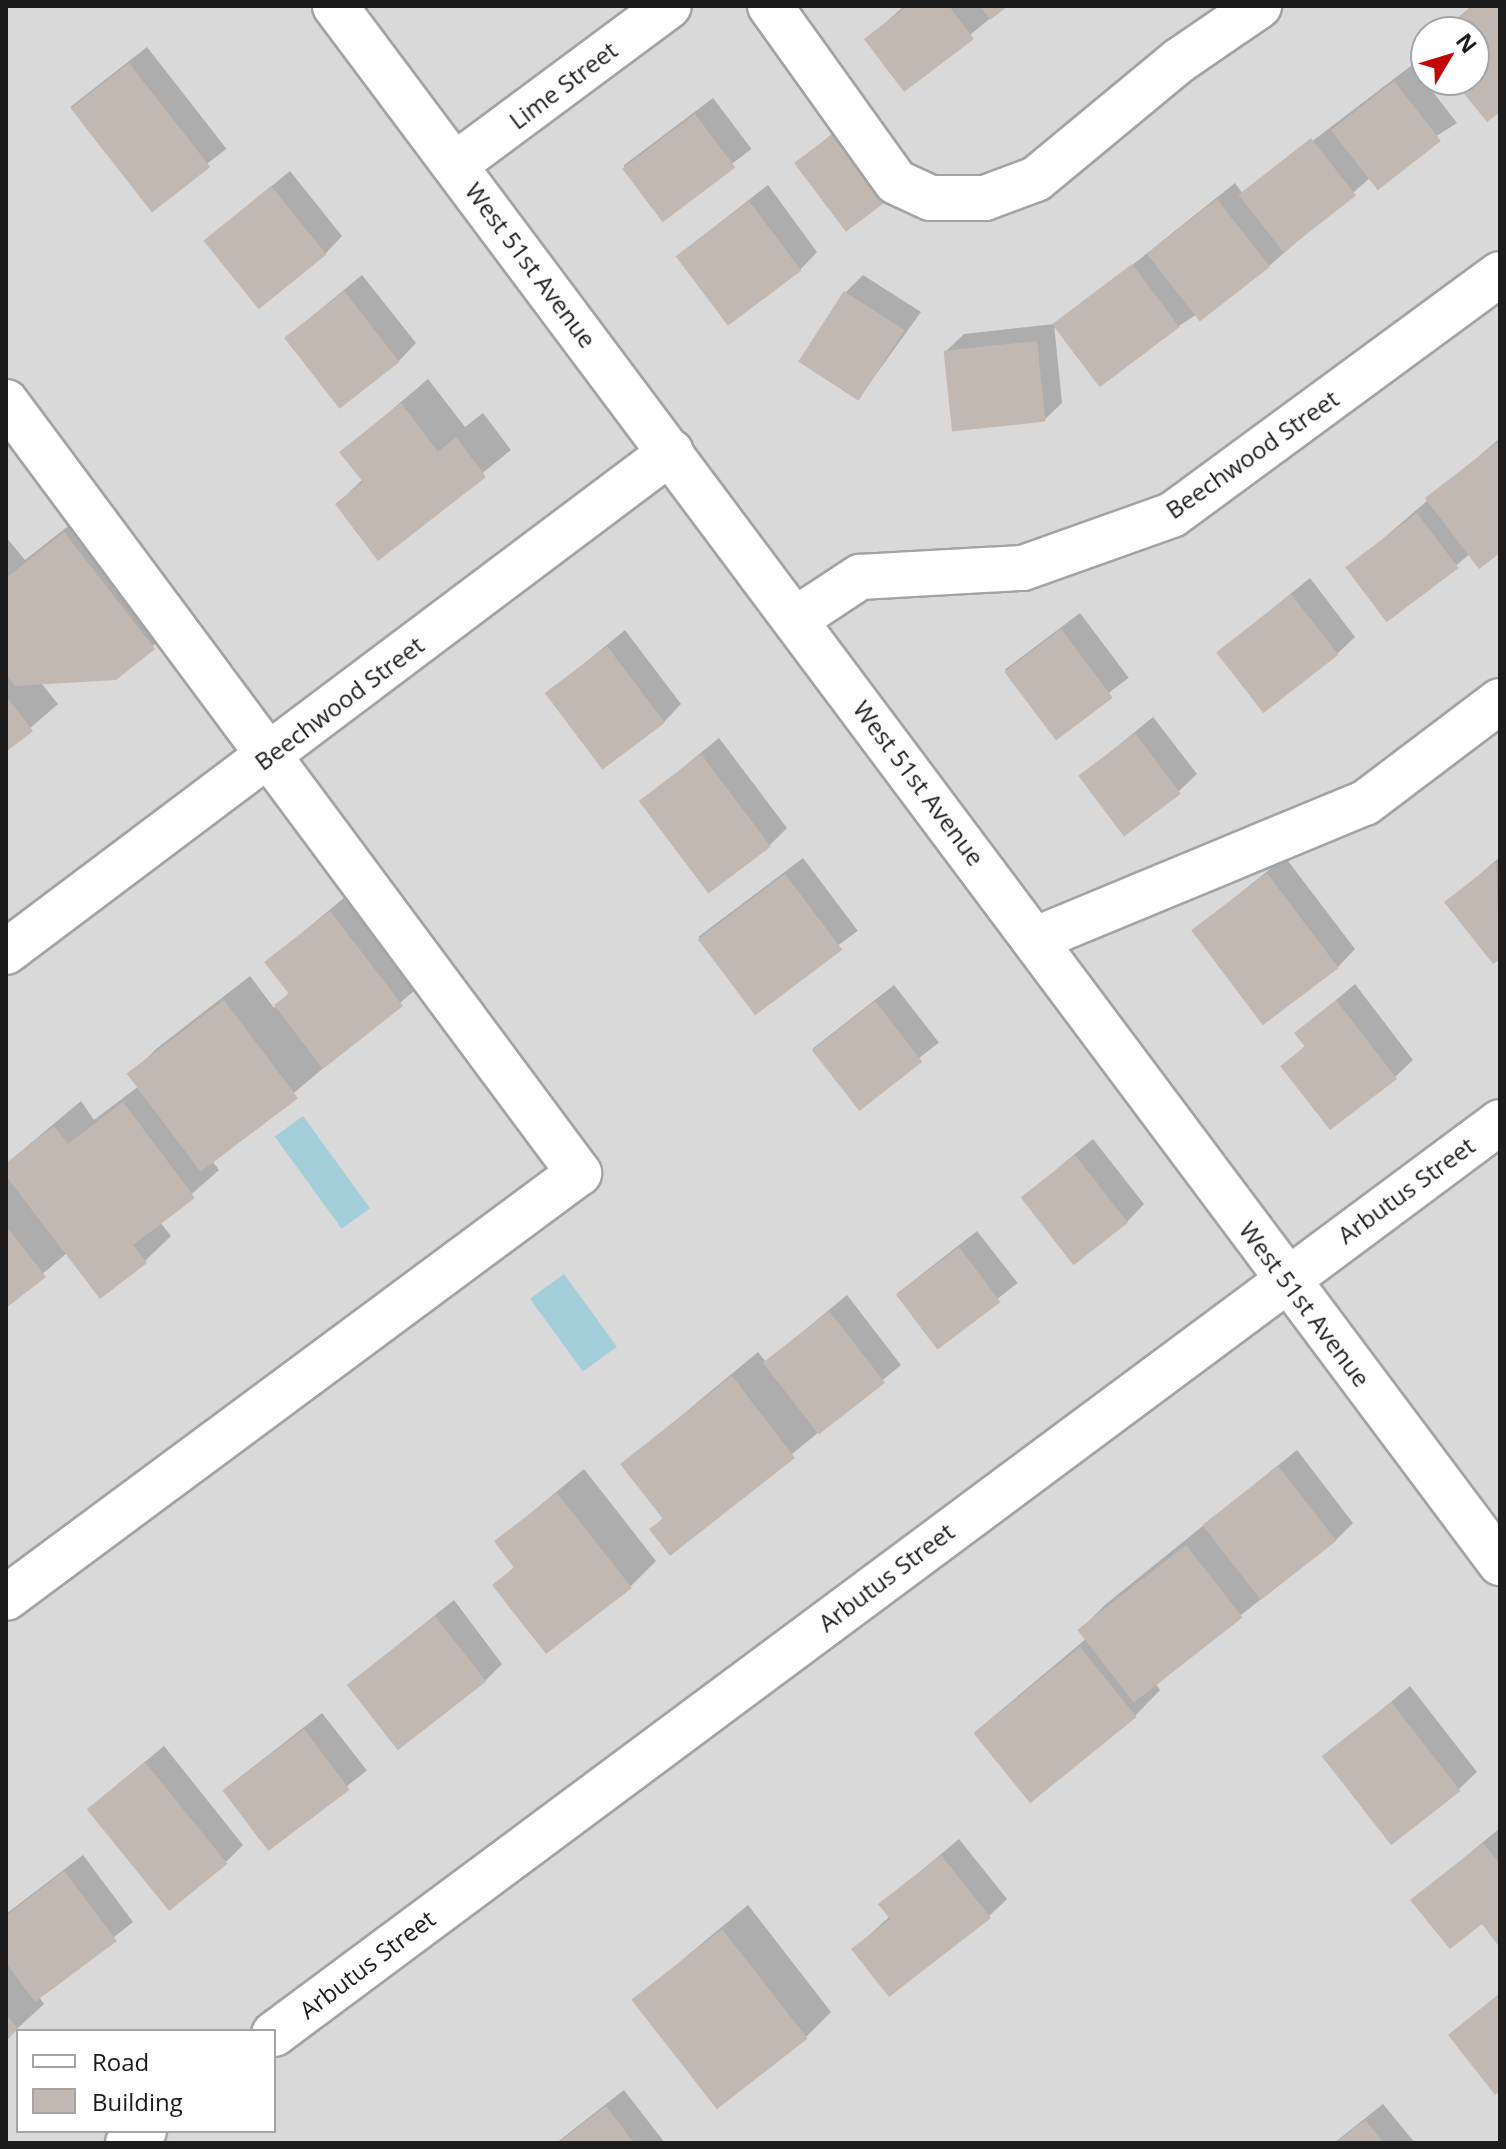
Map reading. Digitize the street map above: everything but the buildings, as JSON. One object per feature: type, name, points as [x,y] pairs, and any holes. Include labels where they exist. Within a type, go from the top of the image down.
[{"type":"street","name":"West 51st Avenue","points":[[335,6],[1500,1563]]},
{"type":"street","name":"Lime Street","points":[[456,164],[669,6]]},
{"type":"street","points":[[770,6],[896,182],[931,198],[985,198],[1036,179],[1180,60],[1259,6]]},
{"type":"street","name":"Beechwood Street","points":[[796,619],[860,577],[1023,568],[1172,515],[1500,274]]},
{"type":"street","points":[[6,402],[579,1173],[6,1598]]},
{"type":"street","name":"Beechwood Street","points":[[6,952],[671,452]]},
{"type":"street","points":[[1036,939],[1365,803],[1500,701]]},
{"type":"street","name":"Arbutus Street","points":[[276,2033],[1500,1122]]},
{"type":"shaded area","points":[[6,6],[1500,6],[1500,2143],[6,2143]]},
{"type":"water","points":[[303,1116],[370,1208],[342,1229],[275,1137]]},
{"type":"water","points":[[564,1274],[617,1347],[583,1371],[530,1299]]}]
